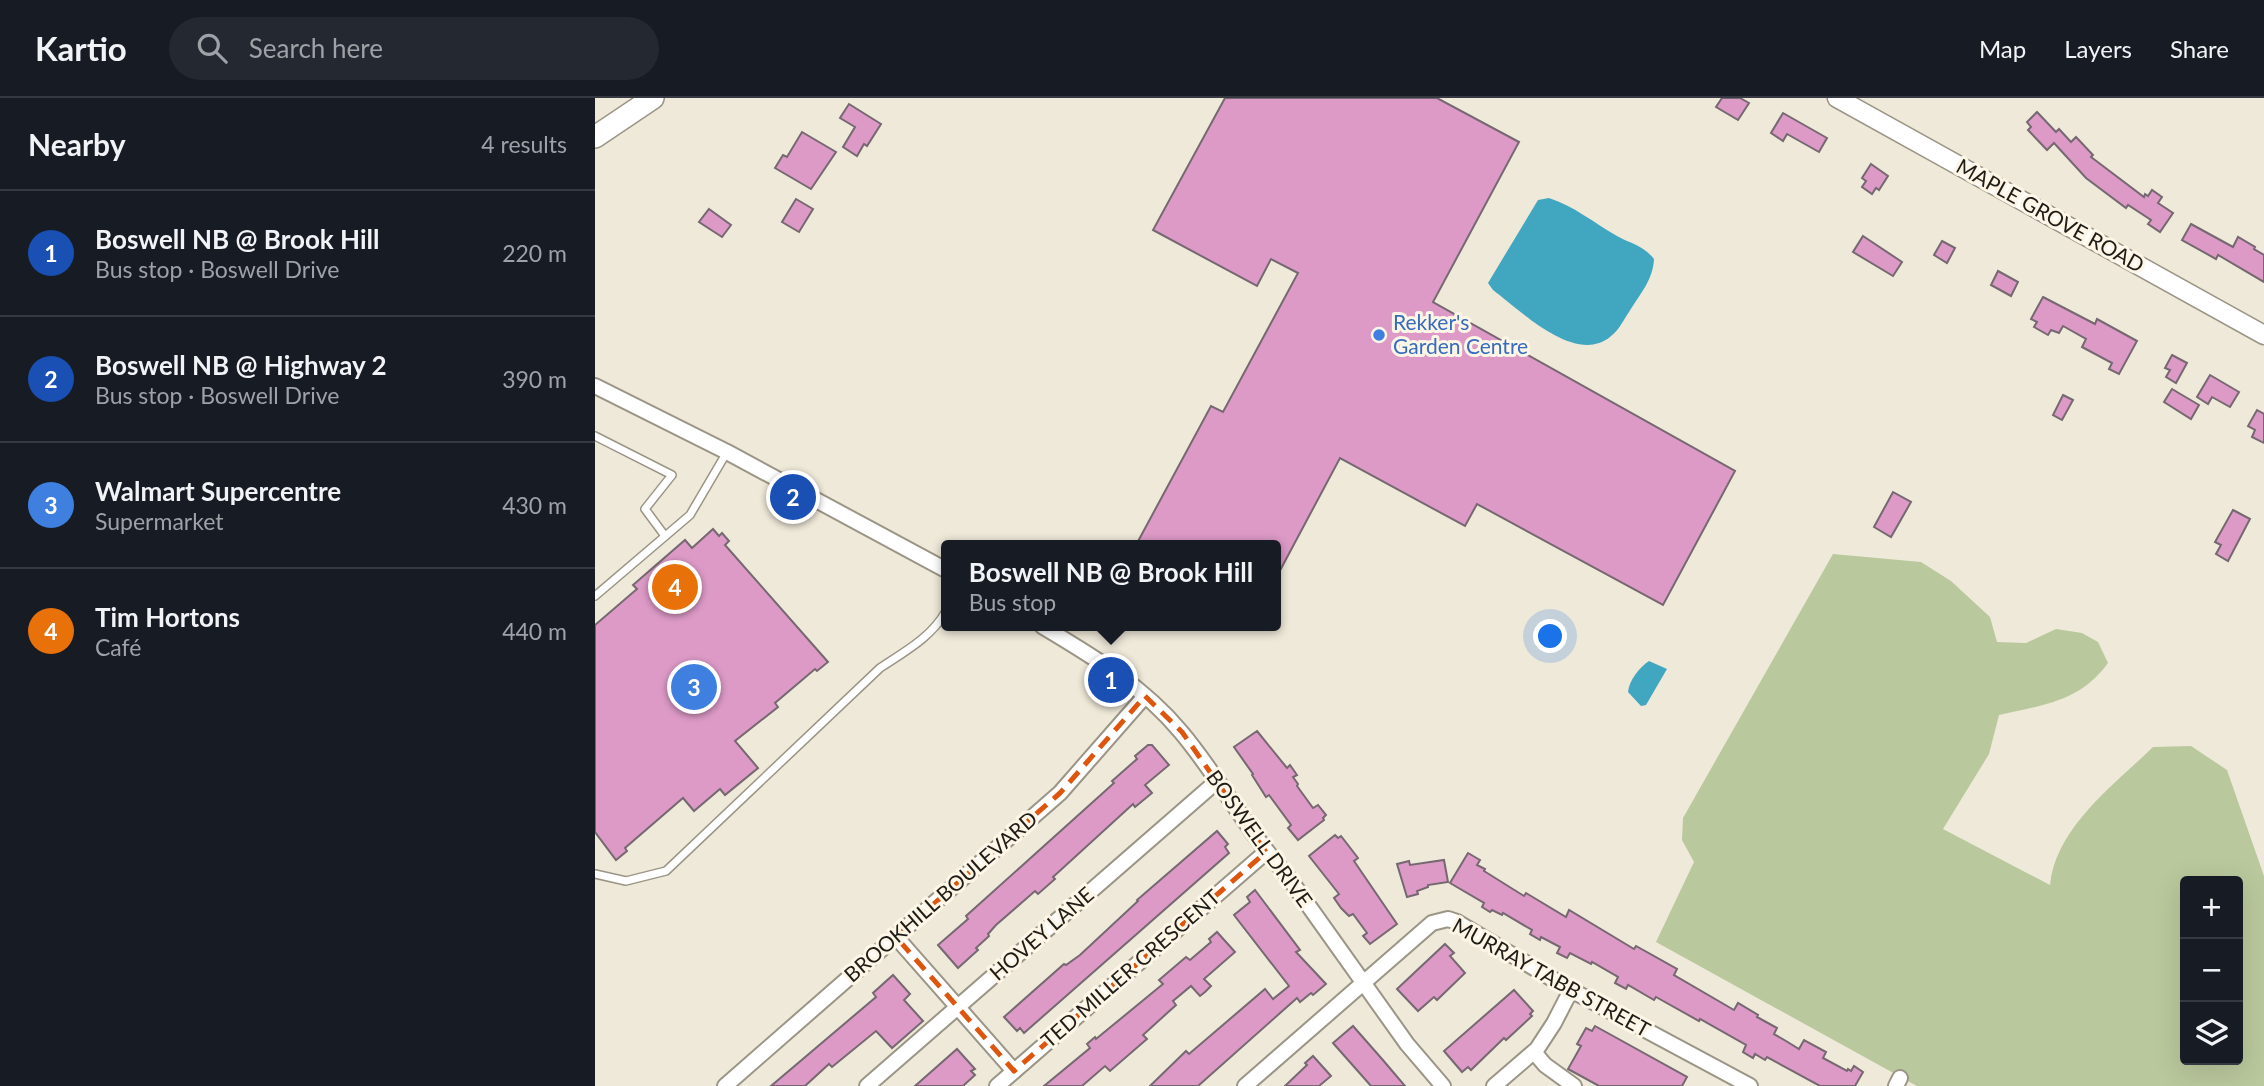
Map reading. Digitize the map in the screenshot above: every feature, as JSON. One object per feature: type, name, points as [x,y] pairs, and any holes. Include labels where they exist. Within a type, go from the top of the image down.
[{"type":"main road","points":[[595,137],[653,98]]},
{"type":"street","name":"MAPLE GROVE ROAD","points":[[1837,98],[2264,335]]},
{"type":"street","points":[[595,386],[727,452],[941,567]]},
{"type":"street","name":"BOSWELL DRIVE","points":[[1050,631],[1114,670],[1182,732],[1407,1044],[1443,1086]]},
{"type":"street","name":"BROOKHILL BOULEVARD","points":[[726,1086],[1060,793],[1145,696]]},
{"type":"street","name":"HOVEY LANE","points":[[867,1086],[1216,782]]},
{"type":"street","name":"TED MILLER CRESCENT","points":[[997,1086],[1266,852]]},
{"type":"street","name":"MURRAY TABB STREET","points":[[1363,982],[1432,923],[1448,919],[1750,1086]]},
{"type":"street","points":[[896,937],[1014,1071]]},
{"type":"street","points":[[1245,1086],[1363,982]]},
{"type":"street","points":[[1494,1086],[1534,1052],[1554,1023],[1571,989]]},
{"type":"street","points":[[1534,1052],[1545,1065],[1574,1086]]},
{"type":"lane","points":[[595,436],[672,475],[645,509],[665,536]]},
{"type":"lane","points":[[595,596],[690,515],[727,452]]},
{"type":"lane","points":[[595,874],[626,881],[666,871],[880,668],[941,622]]},
{"type":"highlighted area","points":[[1145,696],[1182,732],[1266,852],[1014,1071],[896,937],[1060,793]]},
{"type":"green space","points":[[1833,554],[1921,562],[1951,581],[1990,617],[1997,642],[2026,643],[2056,629],[2082,633],[2098,642],[2108,663],[2097,676],[2073,694],[1999,715],[1989,754],[1943,829],[2050,885],[2063,844],[2075,826],[2089,808],[2153,747],[2191,746],[2227,770],[2264,876],[2264,1086],[1917,1086],[1656,942],[1694,862],[1682,840],[1683,818]]},
{"type":"water","points":[[1549,198],[1567,205],[1641,248],[1654,259],[1649,280],[1621,325],[1610,337],[1596,344],[1565,340],[1549,332],[1493,290],[1488,283],[1538,200]]},
{"type":"water","points":[[1649,661],[1667,669],[1646,705],[1641,706],[1628,692],[1636,674]]},
{"type":"building","name":"Rekker's Garden Centre","points":[[1225,98],[1437,98],[1519,142],[1433,302],[1735,471],[1663,605],[1477,504],[1465,526],[1340,458],[1281,569],[1281,540],[1139,540],[1211,406],[1223,412],[1298,273],[1271,259],[1257,286],[1153,230]]},
{"type":"building","points":[[1722,98],[1740,98],[1749,103],[1738,120],[1716,107]]},
{"type":"building","points":[[849,104],[881,124],[857,156],[843,147],[855,127],[840,118]]},
{"type":"building","points":[[2037,112],[2056,132],[2059,129],[2071,142],[2076,137],[2093,155],[2091,157],[2144,197],[2152,190],[2162,197],[2158,203],[2173,213],[2160,232],[2148,224],[2151,220],[2128,205],[2126,208],[2086,178],[2054,143],[2047,150],[2028,130],[2031,127],[2027,122]]},
{"type":"building","points":[[1783,113],[1827,138],[1819,152],[1787,134],[1783,141],[1771,133]]},
{"type":"building","points":[[802,132],[836,152],[811,189],[775,168],[783,155],[787,157]]},
{"type":"building","points":[[1871,164],[1888,176],[1879,190],[1876,188],[1872,194],[1862,187],[1866,181],[1862,178]]},
{"type":"building","points":[[796,199],[813,209],[799,232],[782,222]]},
{"type":"building","points":[[709,209],[731,225],[722,237],[699,222]]},
{"type":"building","points":[[2191,224],[2233,247],[2238,237],[2255,247],[2254,249],[2264,255],[2264,282],[2218,255],[2216,259],[2182,240]]},
{"type":"building","points":[[1863,236],[1902,262],[1893,276],[1853,252]]},
{"type":"building","points":[[1942,241],[1955,248],[1947,263],[1934,255]]},
{"type":"building","points":[[1998,271],[2018,282],[2011,296],[1991,285]]},
{"type":"building","points":[[2043,297],[2095,324],[2097,319],[2137,341],[2119,374],[2109,369],[2112,363],[2082,347],[2086,339],[2063,326],[2059,333],[2051,330],[2048,335],[2034,327],[2037,322],[2031,319]]},
{"type":"building","points":[[2172,355],[2187,363],[2176,383],[2166,377],[2170,370],[2165,368]]},
{"type":"building","points":[[2210,375],[2239,392],[2230,407],[2212,397],[2208,404],[2197,397]]},
{"type":"building","points":[[2172,389],[2199,405],[2191,419],[2164,402]]},
{"type":"building","points":[[2063,395],[2073,400],[2062,420],[2053,415]]},
{"type":"building","points":[[2257,410],[2264,414],[2264,443],[2252,437],[2255,430],[2248,426]]},
{"type":"building","points":[[1893,492],[1911,502],[1891,537],[1874,527]]},
{"type":"building","points":[[2233,510],[2250,519],[2228,561],[2216,554],[2221,545],[2215,542]]},
{"type":"building","points":[[713,529],[719,536],[722,533],[729,541],[725,545],[828,662],[817,671],[815,669],[775,703],[778,707],[735,741],[758,768],[725,795],[720,789],[694,811],[683,798],[625,848],[627,851],[616,860],[595,832],[595,625],[637,589],[633,585],[685,540],[692,548]]},
{"type":"building","points":[[1257,731],[1287,768],[1290,765],[1297,775],[1293,777],[1297,786],[1313,808],[1318,805],[1326,815],[1324,820],[1298,840],[1288,828],[1291,825],[1269,795],[1266,797],[1234,747]]},
{"type":"building","points":[[1148,745],[1152,745],[1169,765],[1145,785],[1152,793],[1135,807],[1133,804],[1053,877],[1055,879],[1038,894],[1035,891],[996,925],[976,948],[978,950],[958,968],[938,945],[968,919],[966,916],[1114,783],[1112,781],[1137,759],[1135,756]]},
{"type":"building","points":[[1217,831],[1228,844],[1225,847],[1229,853],[1024,1033],[1020,1028],[1017,1031],[1004,1017],[1064,964],[1080,955],[1137,900]]},
{"type":"building","points":[[1335,835],[1338,838],[1341,836],[1358,858],[1354,861],[1397,924],[1370,944],[1363,936],[1367,933],[1353,914],[1349,916],[1341,908],[1334,898],[1339,894],[1309,856]]},
{"type":"building","points":[[1468,853],[1480,860],[1477,865],[1485,869],[1484,871],[1524,896],[1526,893],[1566,917],[1569,910],[1634,949],[1636,946],[1677,969],[1674,975],[1734,1010],[1738,1003],[1777,1028],[1774,1034],[1799,1049],[1804,1040],[1826,1052],[1823,1058],[1847,1071],[1851,1071],[1854,1066],[1863,1072],[1855,1086],[1820,1086],[1767,1057],[1765,1060],[1755,1054],[1753,1058],[1743,1052],[1746,1045],[1700,1019],[1699,1021],[1656,997],[1654,1000],[1628,985],[1626,989],[1615,983],[1618,977],[1592,962],[1591,964],[1570,953],[1567,958],[1557,953],[1560,947],[1541,937],[1540,940],[1530,934],[1532,930],[1503,913],[1502,915],[1492,910],[1490,912],[1482,907],[1484,903],[1450,883]]},
{"type":"building","points":[[1444,860],[1448,882],[1428,885],[1417,891],[1418,894],[1407,897],[1397,864]]},
{"type":"building","points":[[1255,890],[1300,950],[1296,952],[1326,984],[1300,1002],[1297,998],[1198,1086],[1150,1086],[1186,1051],[1189,1054],[1265,989],[1273,999],[1289,986],[1234,915],[1250,902],[1247,897]]},
{"type":"building","points":[[1217,932],[1235,952],[1204,979],[1211,986],[1205,992],[1200,996],[1191,986],[1173,1001],[1176,1005],[1143,1035],[1147,1039],[1110,1071],[1105,1066],[1082,1086],[1044,1086],[1090,1048],[1087,1044],[1095,1037],[1096,1039],[1163,984],[1159,980],[1186,957],[1190,960],[1211,942],[1209,939]]},
{"type":"building","points":[[1445,944],[1454,953],[1450,956],[1465,973],[1437,1000],[1434,997],[1418,1011],[1397,989]]},
{"type":"building","points":[[893,975],[910,994],[904,1000],[923,1021],[892,1048],[876,1031],[832,1067],[829,1064],[805,1086],[771,1086],[876,997],[873,993]]},
{"type":"building","points":[[1514,990],[1533,1011],[1530,1014],[1532,1016],[1471,1070],[1468,1067],[1462,1072],[1444,1051]]},
{"type":"building","points":[[1353,1026],[1405,1086],[1371,1086],[1333,1043]]},
{"type":"building","points":[[1595,1026],[1687,1077],[1682,1086],[1599,1086],[1568,1069],[1581,1046],[1577,1044],[1586,1028],[1592,1031]]},
{"type":"building","points":[[957,1049],[975,1069],[971,1071],[975,1075],[963,1086],[915,1086]]},
{"type":"building","points":[[1313,1056],[1331,1076],[1319,1086],[1285,1086],[1307,1065],[1305,1063]]},
{"type":"place","name":"Rekker's Garden Centre","points":[[1379,335]]},
{"type":"place","name":"Boswell NB @ Highway 2","points":[[793,497]]},
{"type":"place","name":"Tim Hortons","points":[[675,587]]},
{"type":"place","name":"Boswell NB @ Brook Hill","points":[[1111,680]]},
{"type":"place","name":"Walmart Supercentre","points":[[694,687]]}]
